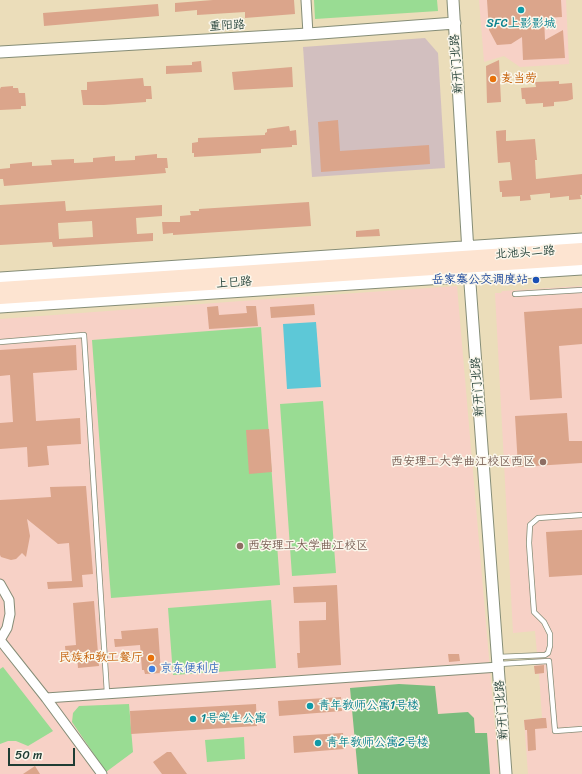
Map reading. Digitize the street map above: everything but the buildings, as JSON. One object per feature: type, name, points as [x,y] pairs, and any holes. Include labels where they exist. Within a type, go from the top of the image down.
[{"type":"main road","name":"北池头二路","points":[[468,262],[582,249]]},
{"type":"main road","name":"北池头二路","points":[[468,262],[582,259]]},
{"type":"main road","name":"上巳路","points":[[0,288],[468,262]]},
{"type":"main road","name":"上巳路","points":[[0,298],[468,262]]},
{"type":"street","points":[[306,0],[308,34]]},
{"type":"street","name":"新开门北路","points":[[453,0],[468,262],[499,663],[506,774]]},
{"type":"street","name":"重阳路","points":[[0,52],[308,34],[454,23]]},
{"type":"street","points":[[0,307],[468,262],[582,239]]},
{"type":"street","points":[[0,278],[468,262],[582,269]]},
{"type":"street","points":[[0,584],[9,600],[10,614],[7,628],[0,640],[46,698],[102,774]]},
{"type":"street","points":[[46,698],[499,663]]},
{"type":"lane","points":[[515,294],[582,290]]},
{"type":"lane","points":[[0,342],[84,335],[107,693]]},
{"type":"lane","points":[[499,663],[548,653],[551,642],[550,634],[544,622],[534,612],[529,543],[530,525],[538,518],[582,515]]},
{"type":"lane","points":[[499,663],[549,661],[555,731],[582,729]]},
{"type":"shaded area","points":[[479,0],[566,0],[569,64],[520,67],[504,56],[484,62]]},
{"type":"shaded area","points":[[425,38],[438,53],[445,168],[312,177],[303,47]]},
{"type":"shaded area","name":"西安理工大学曲江校区","points":[[457,286],[499,774],[0,774],[0,319]]},
{"type":"shaded area","name":"西安理工大学曲江校区西区","points":[[582,286],[582,774],[528,774],[524,720],[542,718],[539,674],[535,674],[534,654],[537,653],[535,631],[513,633],[495,293],[501,293],[502,291]]},
{"type":"green space","points":[[314,0],[437,0],[438,11],[315,19]]},
{"type":"green space","points":[[261,327],[280,585],[111,598],[92,340]]},
{"type":"green space","points":[[323,401],[336,573],[292,576],[280,404]]},
{"type":"green space","points":[[271,600],[276,668],[173,675],[168,608]]},
{"type":"green space","points":[[3,667],[53,731],[28,746],[16,741],[8,741],[0,744],[0,669]]},
{"type":"green space","points":[[399,684],[435,686],[438,714],[468,712],[474,718],[475,733],[487,733],[490,774],[358,774],[350,688]]},
{"type":"green space","points":[[129,704],[133,752],[106,772],[72,722],[73,713],[79,706]]},
{"type":"green space","points":[[244,737],[245,759],[207,762],[205,740]]},
{"type":"water","points":[[316,322],[321,387],[287,389],[283,324]]},
{"type":"place","name":"SFC上影影城","points":[[521,10]]},
{"type":"place","name":"麦当劳","points":[[493,79]]},
{"type":"place","name":"岳家寨公交调度站","points":[[536,280]]},
{"type":"place","name":"西安理工大学曲江校区西区","points":[[543,462]]},
{"type":"place","name":"西安理工大学曲江校区","points":[[240,546]]},
{"type":"place","name":"民族和教工餐厅","points":[[151,658]]},
{"type":"place","name":"京东便利店","points":[[152,669]]},
{"type":"place","name":"青年教师公寓1号楼","points":[[310,706]]},
{"type":"place","name":"1号学生公寓","points":[[193,719]]},
{"type":"place","name":"青年教师公寓2号楼","points":[[318,743]]}]
